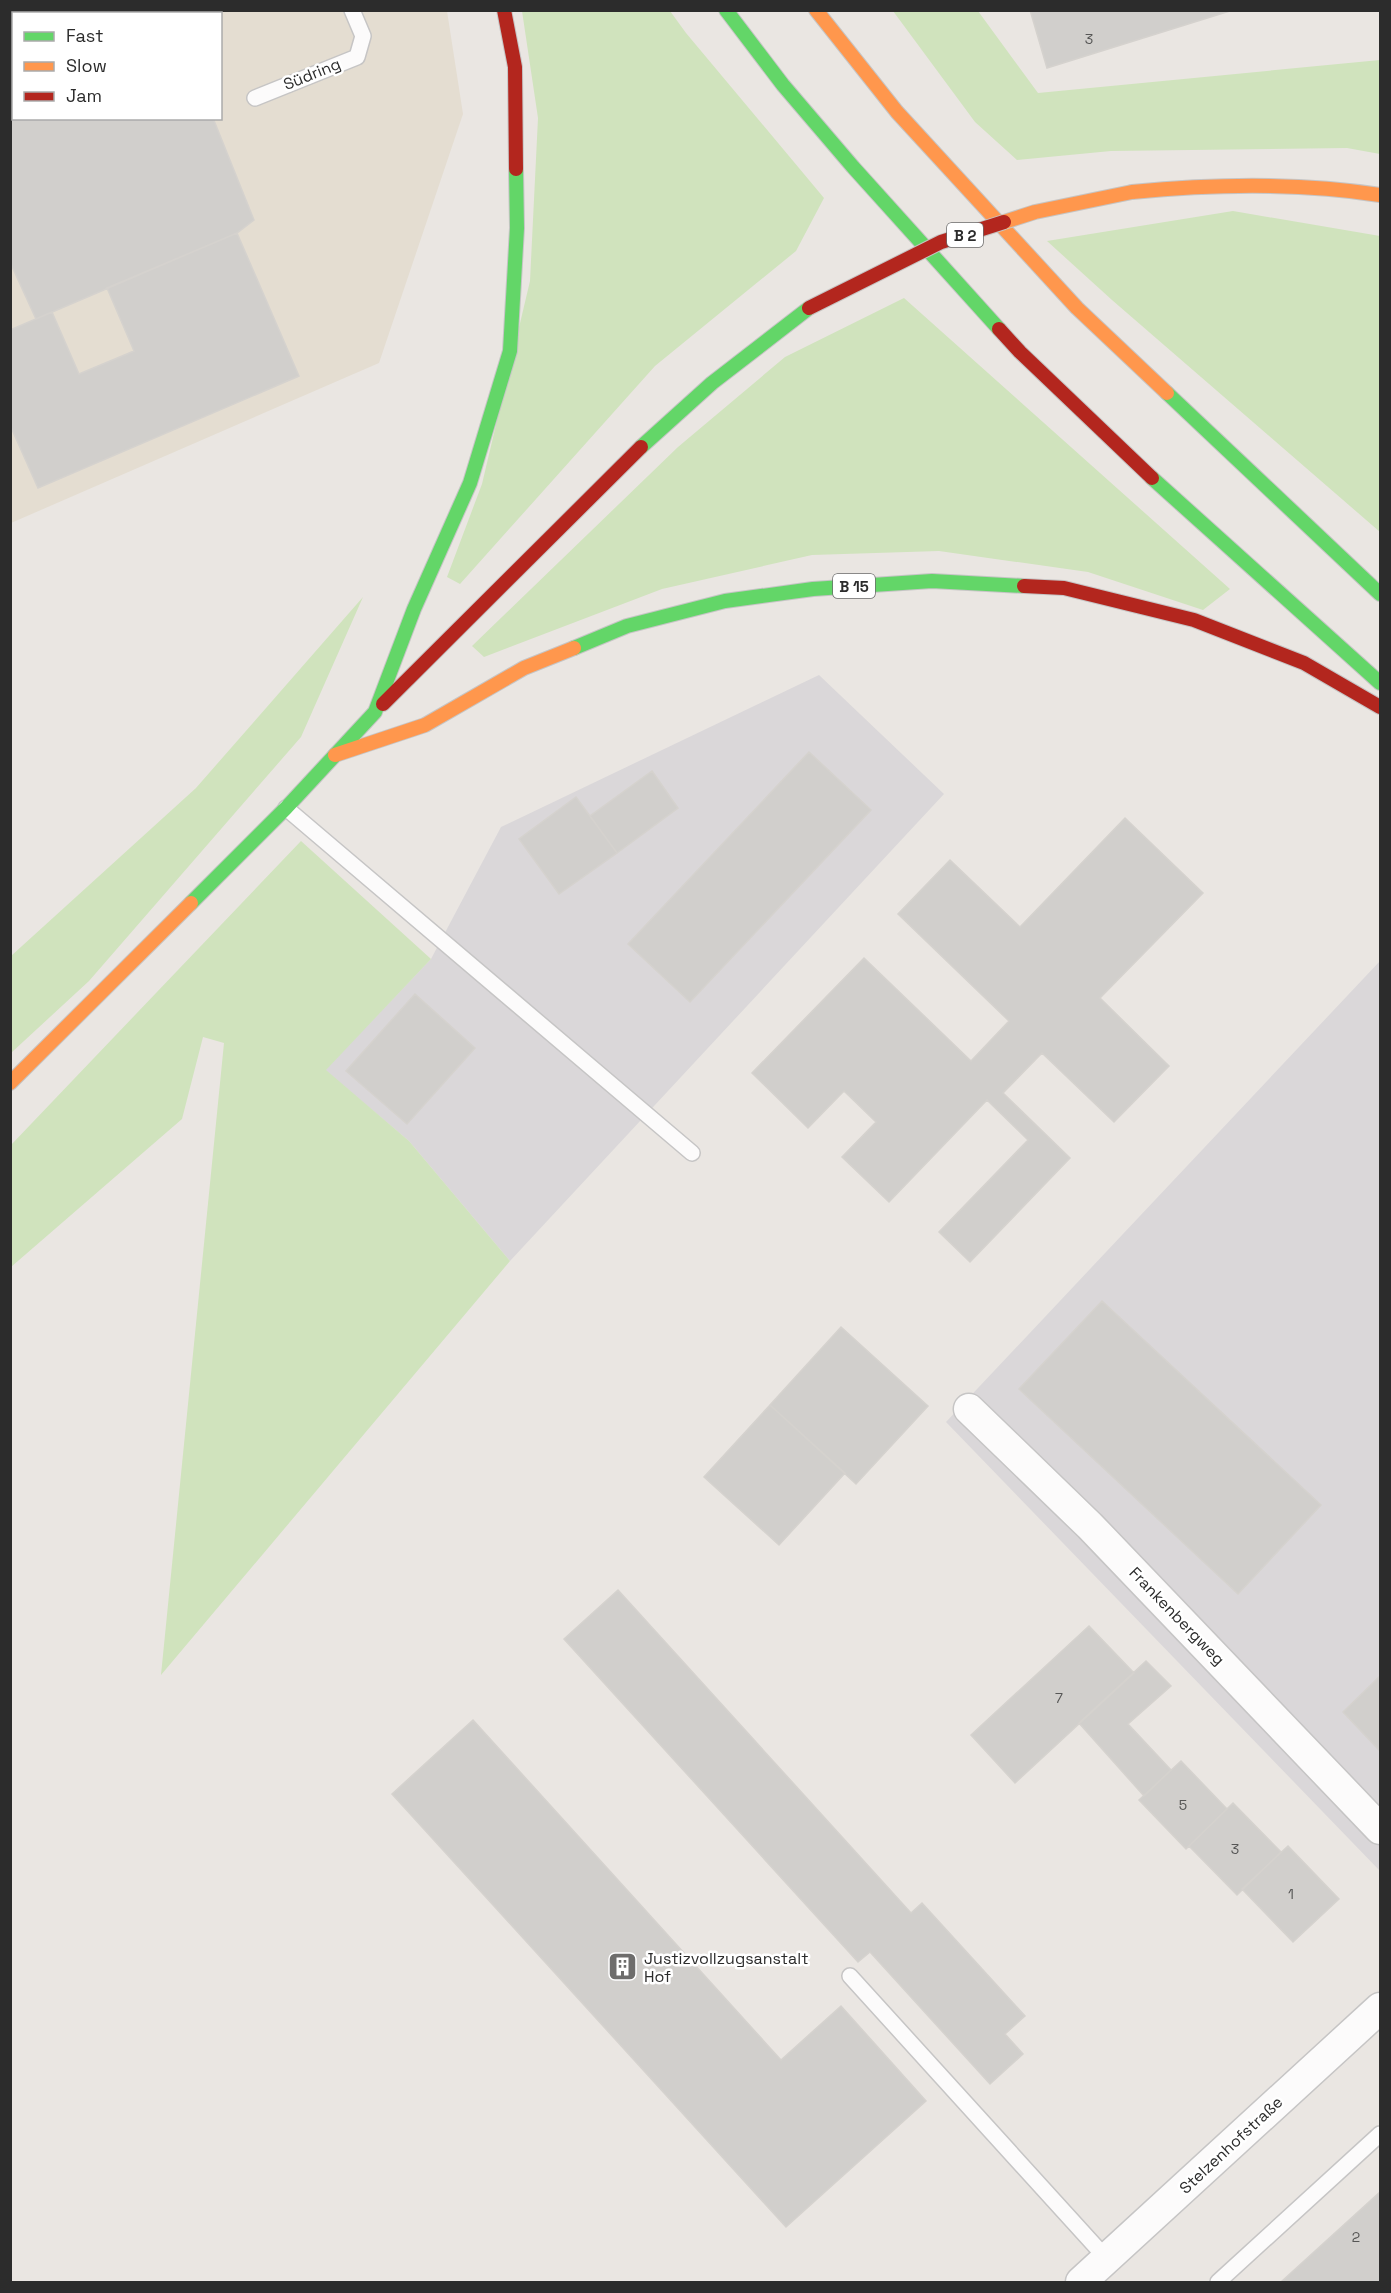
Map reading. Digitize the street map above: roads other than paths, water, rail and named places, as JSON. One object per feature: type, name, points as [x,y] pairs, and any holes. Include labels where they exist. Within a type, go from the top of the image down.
[{"type":"main road","points":[[10,1083],[286,808],[375,712],[414,609],[470,483],[510,351],[517,216],[514,67],[504,10]]},
{"type":"main road","points":[[726,10],[783,85],[853,167],[1020,352],[1192,516],[1380,683]]},
{"type":"main road","points":[[816,10],[897,112],[1077,308],[1380,594]]},
{"type":"main road","name":"B 2","points":[[375,712],[632,455],[712,383],[809,308],[940,243],[1035,212],[1132,192],[1166,188],[1279,185],[1359,191],[1380,195]]},
{"type":"main road","name":"B 15","points":[[335,755],[424,725],[524,668],[627,626],[725,601],[813,589],[932,581],[1064,588],[1194,620],[1304,663],[1380,707]]},
{"type":"street","name":"Frankenbergweg","points":[[969,1409],[1090,1526],[1380,1829]]},
{"type":"street","name":"Stelzenhofstraße","points":[[1081,2283],[1380,2008]]},
{"type":"lane","name":"Südring","points":[[255,98],[357,57],[363,36],[352,10]]},
{"type":"lane","points":[[286,808],[692,1153]]},
{"type":"lane","points":[[850,1976],[1107,2259]]},
{"type":"lane","points":[[1218,2283],[1380,2134]]},
{"type":"place","name":"Justizvollzugsanstalt Hof","points":[[623,1967]]}]
